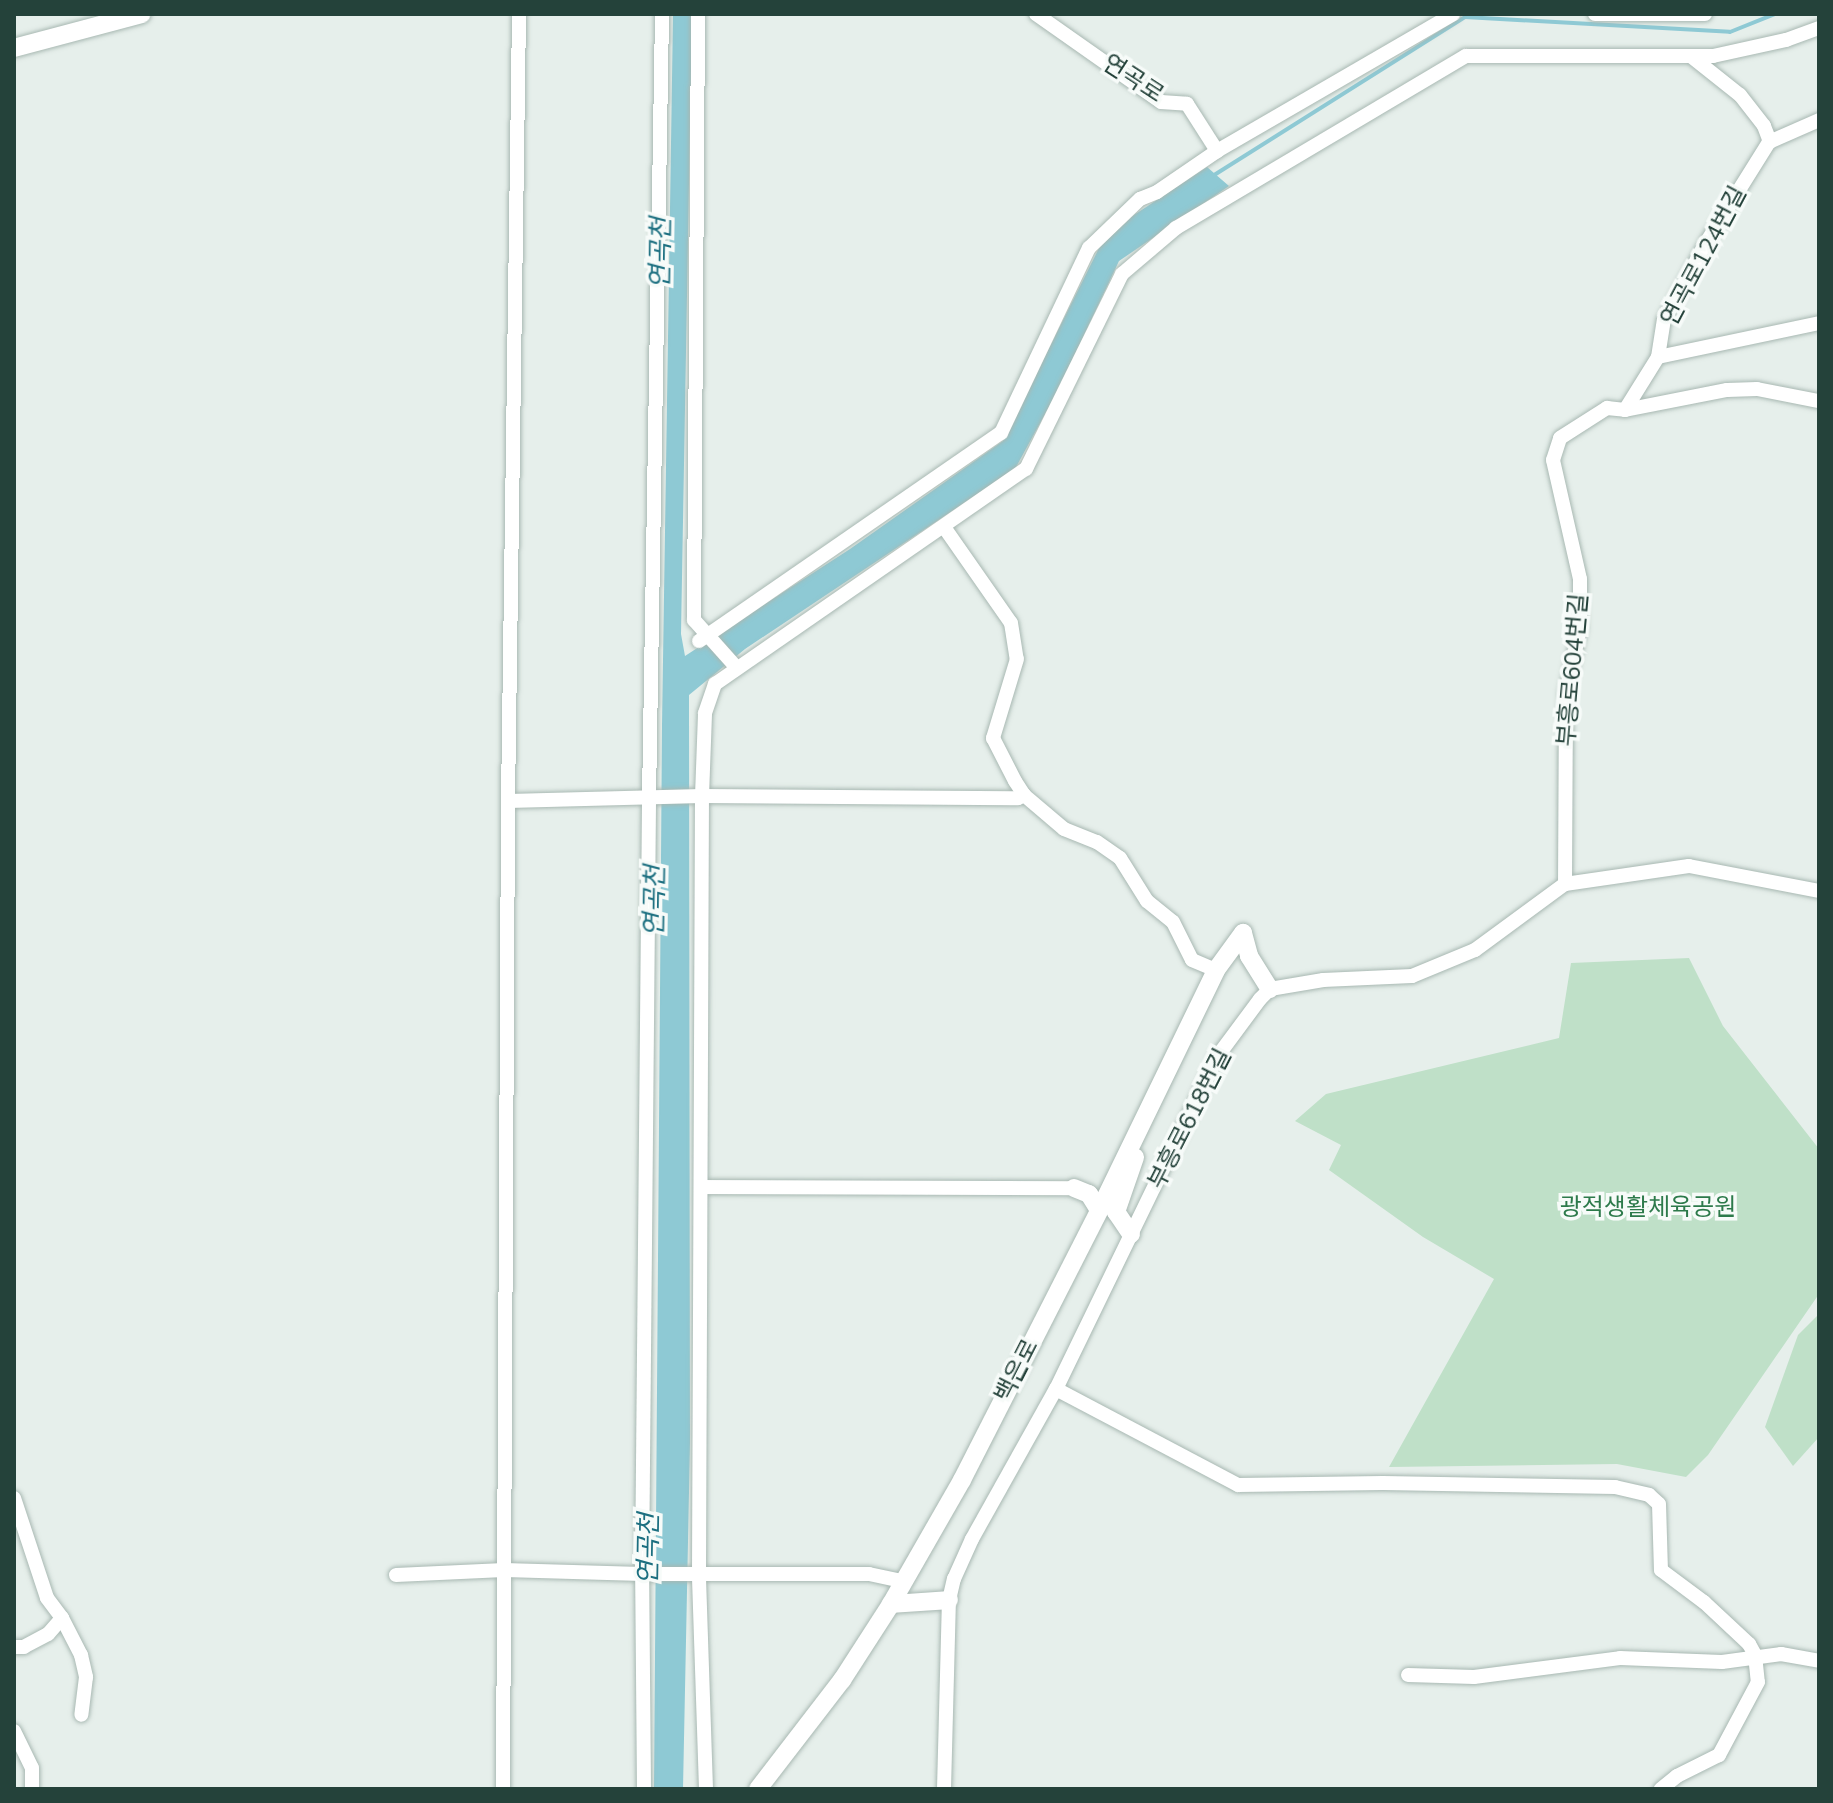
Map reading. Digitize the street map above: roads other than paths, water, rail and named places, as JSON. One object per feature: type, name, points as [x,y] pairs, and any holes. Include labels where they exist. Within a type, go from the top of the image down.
[{"type":"street","points":[[14,48],[142,14]]},
{"type":"street","points":[[503,1789],[508,801],[519,14]]},
{"type":"street","points":[[644,1789],[642,1574],[649,799],[662,14]]},
{"type":"street","points":[[698,14],[694,620],[704,637],[736,667]]},
{"type":"street","name":"연곡로","points":[[1036,14],[1161,102],[1187,104],[1217,151]]},
{"type":"street","points":[[704,637],[1001,433],[1089,248],[1140,199],[1157,192],[1217,151],[1453,14]]},
{"type":"street","points":[[1595,14],[1705,14]]},
{"type":"street","points":[[706,1789],[699,1573],[702,796],[705,713],[715,684],[1026,469],[1122,274],[1176,228],[1466,56],[1692,57],[1745,50],[1819,28]]},
{"type":"street","points":[[1692,57],[1740,95],[1764,126],[1770,142],[1819,120]]},
{"type":"street","name":"연곡로124번길","points":[[1770,142],[1706,243],[1664,320],[1658,357],[1819,323]]},
{"type":"street","points":[[1625,410],[1658,357]]},
{"type":"street","name":"부흥로604번길","points":[[1565,884],[1566,693],[1580,628],[1580,579],[1553,460],[1560,438],[1607,408],[1625,410],[1757,389],[1819,401]]},
{"type":"street","points":[[944,527],[1011,623],[1017,659],[993,738],[1024,795],[1064,829],[1097,842],[1120,858],[1147,901],[1173,922],[1192,960],[1216,970]]},
{"type":"street","points":[[508,801],[702,796],[1018,798],[1024,795]]},
{"type":"street","points":[[1270,989],[1323,980],[1412,976],[1475,950],[1565,884],[1689,866],[1819,891]]},
{"type":"street","name":"백은로","points":[[758,1789],[822,1710],[891,1604],[962,1480],[1097,1215],[1216,970],[1243,933],[1249,956],[1270,989]]},
{"type":"street","name":"부흥로618번길","points":[[944,1789],[949,1600],[954,1579],[972,1539],[1056,1389],[1217,1057],[1270,989]]},
{"type":"street","points":[[1131,1234],[1116,1212],[1153,1099]]},
{"type":"street","points":[[702,1187],[1074,1188],[1089,1194],[1097,1215],[1131,1234]]},
{"type":"street","points":[[1056,1389],[1238,1485],[1383,1483],[1615,1487],[1649,1495],[1659,1504],[1661,1570],[1704,1602],[1749,1644],[1755,1655],[1758,1682],[1719,1755],[1677,1776],[1661,1789]]},
{"type":"street","points":[[14,1498],[47,1598],[62,1618],[81,1655],[86,1677],[81,1715]]},
{"type":"street","points":[[396,1575],[504,1570],[642,1574],[869,1574],[902,1581]]},
{"type":"street","points":[[891,1604],[949,1600]]},
{"type":"street","points":[[14,1647],[24,1647],[48,1634],[62,1618]]},
{"type":"street","points":[[1408,1675],[1474,1677],[1620,1658],[1722,1662],[1755,1655],[1781,1654],[1819,1661]]},
{"type":"street","points":[[14,1731],[32,1768],[32,1789]]},
{"type":"water","points":[[673,14],[692,14],[681,634],[685,656],[850,549],[1003,441],[1100,246],[1134,215],[1207,167],[1229,186],[1119,261],[1058,390],[1015,469],[745,649],[689,695],[690,1443],[683,1789],[654,1789],[662,725]]},
{"type":"waterway","points":[[1211,177],[1465,17],[1730,32],[1775,14]]},
{"type":"water label","name":"연곡천","points":[[661,253]]},
{"type":"water label","name":"연곡천","points":[[655,901]]},
{"type":"water label","name":"연곡천","points":[[649,1549]]},
{"type":"park label","name":"광적생활체육공원","points":[[1648,1208]]}]
